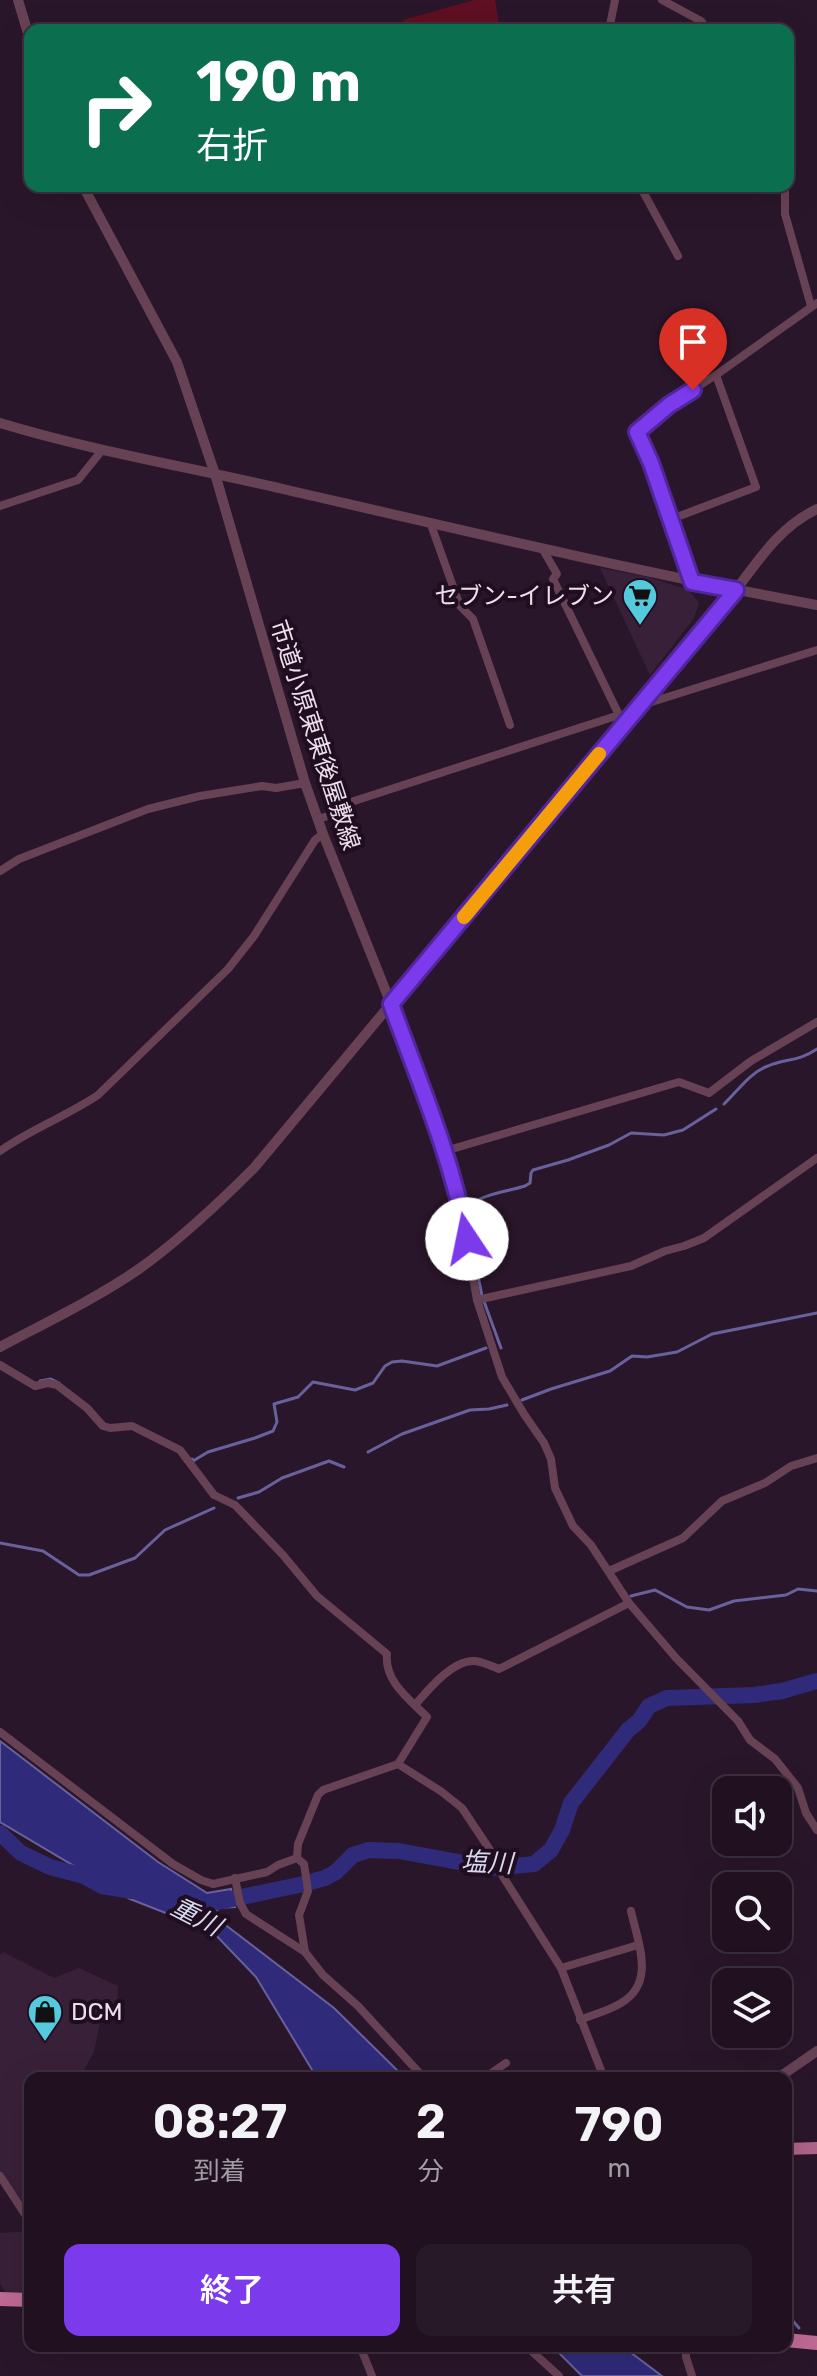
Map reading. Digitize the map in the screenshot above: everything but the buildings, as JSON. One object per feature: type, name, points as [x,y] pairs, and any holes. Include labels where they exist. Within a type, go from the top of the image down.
[{"type":"highway","points":[[0,2299],[24,2299]]},
{"type":"highway","points":[[792,2341],[817,2343]]},
{"type":"main road","points":[[792,2149],[817,2148]]},
{"type":"street","points":[[18,0],[25,24]]},
{"type":"street","points":[[610,24],[615,0]]},
{"type":"street","points":[[662,0],[703,24]]},
{"type":"street","name":"市道小原東東後屋敷線","points":[[86,192],[177,362],[215,474],[305,783],[445,1151]]},
{"type":"street","points":[[643,192],[678,256]]},
{"type":"street","points":[[692,582],[651,463],[637,432],[669,405],[814,304],[785,214],[785,192]]},
{"type":"street","points":[[669,520],[756,487],[716,375]]},
{"type":"street","points":[[0,423],[51,438],[692,582],[817,605]]},
{"type":"street","points":[[0,506],[78,480],[103,449]]},
{"type":"street","points":[[0,1347],[120,1282],[199,1222],[254,1168],[623,718],[639,706],[736,590],[770,544],[804,515],[817,509]]},
{"type":"street","points":[[430,522],[460,606],[473,619],[510,725]]},
{"type":"street","points":[[542,547],[557,574],[553,579],[623,718]]},
{"type":"street","points":[[639,706],[817,650]]},
{"type":"street","points":[[318,819],[348,803],[623,718]]},
{"type":"street","points":[[0,871],[19,859],[148,809],[200,796],[305,783]]},
{"type":"street","points":[[0,1151],[22,1135],[98,1095],[228,969],[254,936],[315,840],[323,834]]},
{"type":"street","points":[[817,1022],[751,1061],[709,1093],[679,1082],[445,1151],[502,1377],[544,1443],[551,1459],[555,1488],[573,1526],[591,1545],[629,1603],[676,1658],[738,1721],[750,1740],[775,1759],[798,1788],[806,1813],[817,1830]]},
{"type":"street","points":[[481,1299],[631,1266],[704,1238],[817,1158]]},
{"type":"street","points":[[0,1365],[35,1386],[48,1383],[57,1385],[87,1408],[103,1426],[132,1426],[180,1450],[214,1495],[235,1505],[317,1596],[387,1654],[386,1667],[398,1688],[427,1717],[398,1764],[323,1790],[318,1795],[298,1844],[308,1891],[299,1915],[305,1952]]},
{"type":"street","points":[[609,1571],[683,1538],[722,1501],[765,1483],[791,1466],[817,1458]]},
{"type":"street","points":[[415,1705],[437,1680],[457,1666],[472,1661],[499,1669],[629,1603]]},
{"type":"street","points":[[0,1732],[173,1864],[201,1880],[213,1884],[300,1861]]},
{"type":"street","points":[[398,1764],[462,1808],[490,1850],[502,1875],[561,1968],[602,2072]]},
{"type":"street","points":[[235,1878],[240,1903],[246,1914],[305,1952],[323,1975],[358,2006],[418,2072]]},
{"type":"street","points":[[580,2020],[622,2003],[635,1991],[644,1971],[631,1911]]},
{"type":"street","points":[[561,1968],[638,1945]]},
{"type":"street","points":[[787,2072],[817,2051]]},
{"type":"street","points":[[493,2072],[506,2063]]},
{"type":"street","points":[[0,2176],[24,2213]]},
{"type":"street","points":[[362,2352],[372,2376]]},
{"type":"street","points":[[533,2352],[559,2376]]},
{"type":"street","points":[[686,2352],[692,2376]]},
{"type":"shaded area","points":[[474,0],[495,0],[499,24],[403,24],[403,20]]},
{"type":"shaded area","points":[[600,568],[648,577],[689,590],[699,603],[694,618],[650,675]]},
{"type":"shaded area","points":[[3,1952],[54,1978],[79,1968],[118,1986],[117,2011],[102,2012],[94,2052],[86,2072],[24,2072],[24,2213],[0,2176],[0,1955]]},
{"type":"shaded area","points":[[24,2231],[24,2300],[10,2299],[0,2284],[0,2233]]},
{"type":"water","points":[[0,1741],[158,1862],[207,1893],[231,1889],[235,1907],[218,1908],[215,1917],[334,2008],[399,2072],[313,2072],[256,1977],[212,1931],[130,1899],[0,1822]]},
{"type":"water","points":[[558,2352],[630,2352],[662,2376],[582,2376]]},
{"type":"waterway","points":[[724,1104],[761,1069],[817,1049]]},
{"type":"waterway","points":[[501,1348],[482,1296],[465,1209],[486,1197],[525,1186],[530,1183],[533,1170],[609,1145],[631,1133],[664,1135],[683,1130],[716,1109]]},
{"type":"waterway","points":[[522,1400],[610,1371],[632,1356],[677,1352],[712,1334],[817,1313]]},
{"type":"waterway","points":[[192,1459],[273,1431],[277,1422],[274,1404],[298,1397],[313,1382],[355,1390],[373,1383],[385,1366],[392,1362],[437,1366],[486,1348]]},
{"type":"waterway","points":[[40,1381],[51,1379],[59,1383]]},
{"type":"waterway","points":[[368,1452],[402,1434],[470,1410],[507,1405]]},
{"type":"waterway","points":[[238,1498],[329,1461],[344,1467]]},
{"type":"waterway","points":[[0,1543],[43,1551],[79,1575],[89,1575],[135,1558],[165,1530],[214,1508]]},
{"type":"waterway","points":[[631,1596],[655,1590],[687,1607],[709,1610],[734,1601],[786,1595],[798,1589],[817,1591]]},
{"type":"waterway","name":"塩川","points":[[213,1903],[325,1878],[353,1855],[369,1850],[399,1851],[491,1868],[534,1864],[551,1850],[571,1803],[649,1706],[667,1698],[754,1695],[817,1681]]},
{"type":"waterway","name":"重川","points":[[0,1833],[21,1853],[50,1867],[84,1876],[102,1886],[132,1891]]},
{"type":"waterway","points":[[792,2320],[799,2328]]},
{"type":"slow traffic","points":[[464,917],[599,754]]},
{"type":"place","name":"セブン-イレブン","points":[[640,627]]},
{"type":"place","name":"DCM","points":[[45,2043]]},
{"type":"route","points":[[467,1239],[445,1151],[391,1004],[736,590],[692,582],[651,463],[637,432],[693,390]]}]
